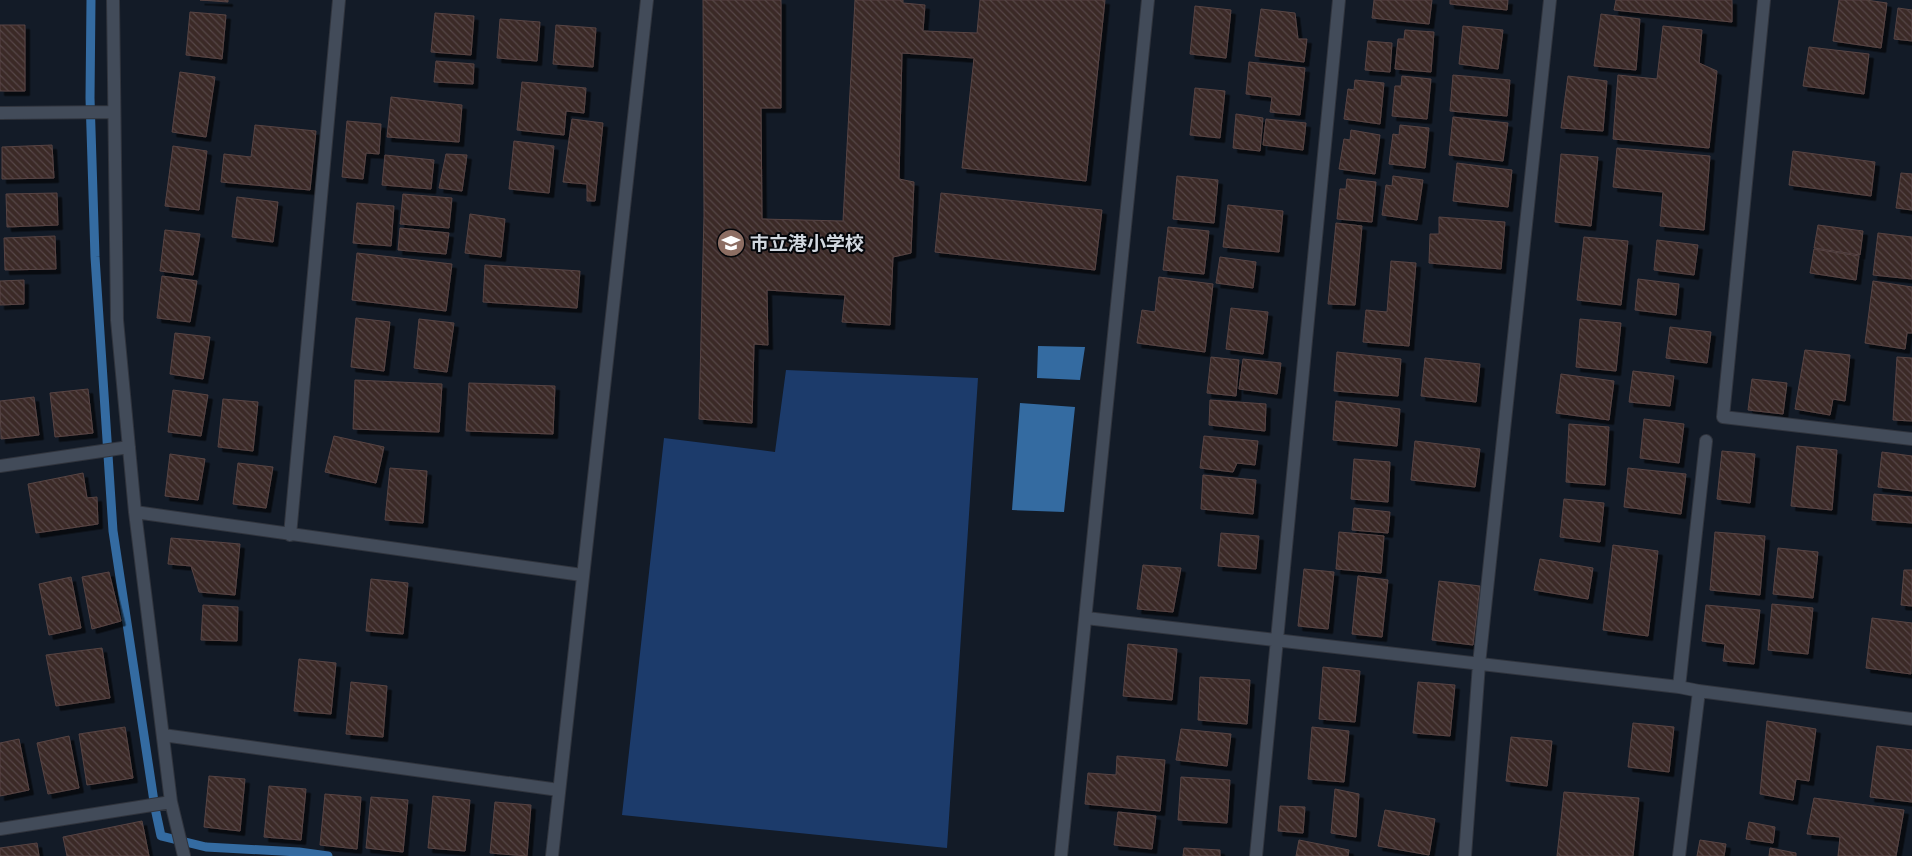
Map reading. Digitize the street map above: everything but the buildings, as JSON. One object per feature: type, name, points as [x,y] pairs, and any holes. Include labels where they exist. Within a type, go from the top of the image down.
[{"type":"street","points":[[112,0],[117,320],[135,512],[171,802],[184,856]]},
{"type":"street","points":[[290,535],[339,0]]},
{"type":"street","points":[[552,856],[647,0]]},
{"type":"street","points":[[1062,856],[1148,0]]},
{"type":"street","points":[[1256,856],[1339,0]]},
{"type":"street","points":[[1465,856],[1480,664],[1550,0]]},
{"type":"street","points":[[1764,0],[1723,417],[1912,439]]},
{"type":"street","points":[[0,113],[113,112]]},
{"type":"street","points":[[1679,687],[1706,441]]},
{"type":"street","points":[[0,466],[128,447]]},
{"type":"street","points":[[135,512],[582,575]]},
{"type":"street","points":[[1086,618],[1679,687],[1912,719]]},
{"type":"street","points":[[1680,856],[1699,691]]},
{"type":"street","points":[[163,735],[559,790]]},
{"type":"street","points":[[0,829],[171,802]]},
{"type":"shaded area","points":[[1038,346],[1085,347],[1080,380],[1037,378]]},
{"type":"shaded area","points":[[786,370],[978,378],[947,848],[622,815],[664,438],[775,452]]},
{"type":"shaded area","points":[[1020,403],[1075,407],[1064,512],[1012,510]]},
{"type":"waterway","points":[[91,0],[90,98],[95,257],[113,531],[155,808],[161,836],[206,847],[299,852],[328,856]]},
{"type":"place","name":"市立港小学校","points":[[731,243]]}]
